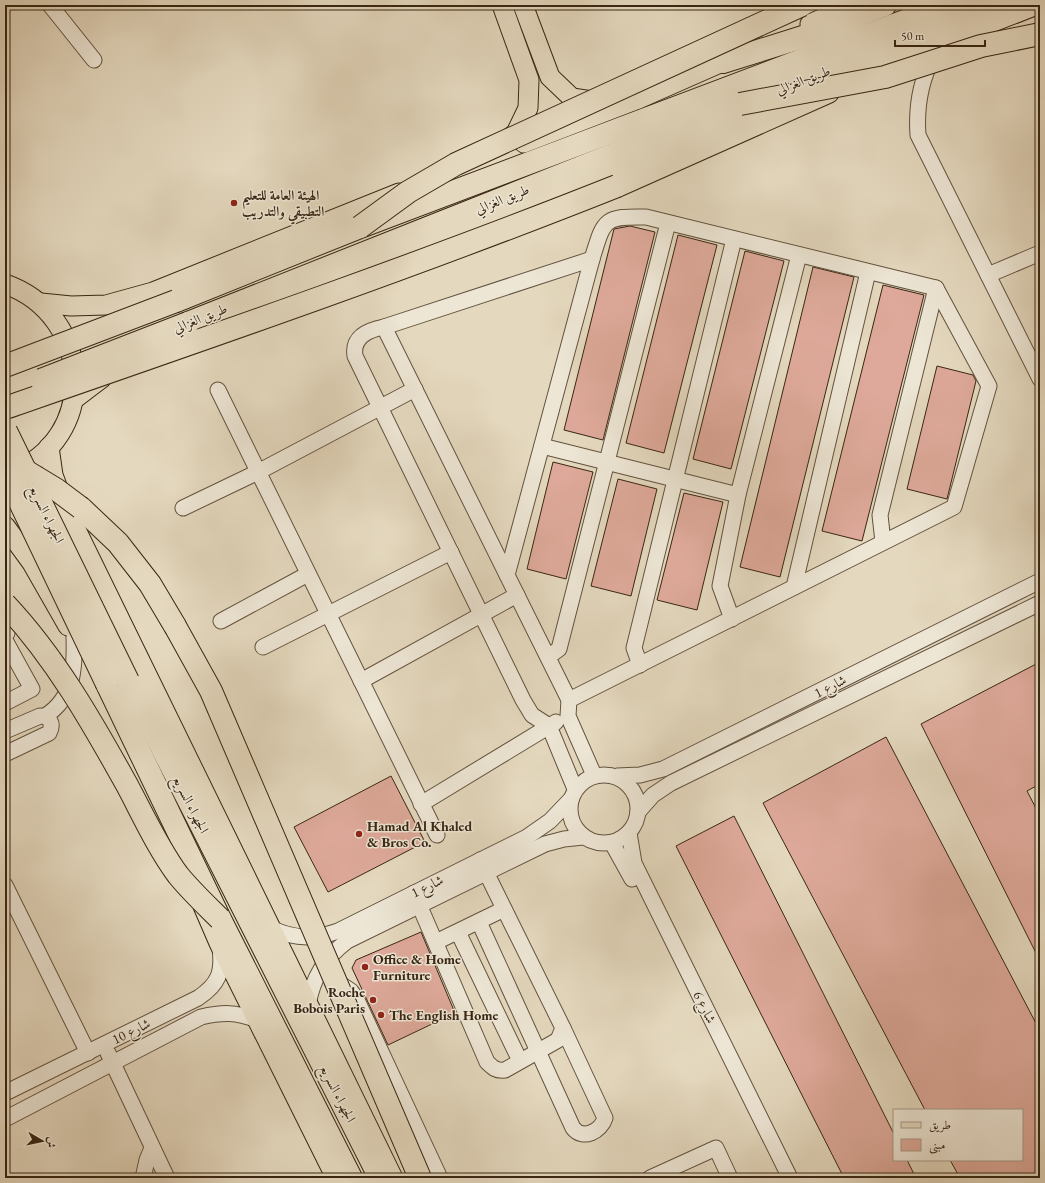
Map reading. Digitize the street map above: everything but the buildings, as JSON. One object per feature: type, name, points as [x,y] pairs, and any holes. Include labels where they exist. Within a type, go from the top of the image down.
[{"type":"highway","points":[[360,227],[408,192],[456,164],[802,5]]},
{"type":"highway","points":[[723,62],[809,34],[884,5]]},
{"type":"highway","name":"طريق الغزالي","points":[[5,366],[176,301],[360,227],[947,5]]},
{"type":"highway","name":"طريق الغزالي","points":[[5,394],[740,104],[999,5]]},
{"type":"highway","points":[[740,104],[885,77],[981,46],[1040,34]]},
{"type":"highway","points":[[5,408],[265,318],[546,214],[617,186],[936,44]]},
{"type":"highway","name":"الجهراء السريع","points":[[5,429],[128,681],[380,1178]]},
{"type":"highway","points":[[5,461],[57,490],[81,508],[118,543],[150,584],[175,626],[214,698],[432,1175]]},
{"type":"highway","name":"الجهراء السريع","points":[[5,471],[220,919],[351,1178]]},
{"type":"highway","points":[[5,604],[24,624],[56,667],[123,778],[169,862],[191,891],[220,919]]},
{"type":"main road","points":[[487,157],[516,133],[528,108],[529,80],[502,5]]},
{"type":"main road","points":[[523,5],[550,77],[572,98],[597,103],[636,100]]},
{"type":"main road","points":[[41,303],[71,306],[106,305],[153,292],[487,157],[636,100],[853,5]]},
{"type":"main road","name":"طريق الغزالي","points":[[73,400],[108,373],[135,356],[1037,5]]},
{"type":"main road","points":[[5,284],[27,293],[41,303],[62,329],[73,358],[75,379],[73,400],[62,428],[49,447],[34,460],[5,475]]},
{"type":"main road","name":"الجهراء السريع","points":[[49,447],[53,475],[64,505],[393,1178]]},
{"type":"main road","points":[[5,526],[32,563],[74,637],[219,943],[336,1178]]},
{"type":"street","points":[[50,5],[94,60]]},
{"type":"street","points":[[936,44],[920,92],[917,106],[918,135],[1040,379]]},
{"type":"street","points":[[507,575],[592,259],[600,234],[608,221],[622,216],[646,217],[936,288],[989,386],[954,507],[569,700]]},
{"type":"street","points":[[548,657],[559,649],[668,223]]},
{"type":"street","points":[[640,665],[634,648],[734,239]]},
{"type":"street","points":[[988,275],[1040,253]]},
{"type":"street","points":[[732,619],[720,586],[738,495],[799,255]]},
{"type":"street","points":[[573,794],[583,781],[594,775],[605,774],[617,776],[626,782],[633,790],[638,801],[638,812],[635,823],[629,833],[612,843],[594,842],[583,836],[574,826],[570,813],[573,794],[549,726],[532,715],[481,615],[355,356],[353,348],[357,339],[374,329],[592,259]]},
{"type":"street","points":[[794,587],[868,272]]},
{"type":"street","points":[[883,542],[880,515],[936,288]]},
{"type":"street","points":[[384,327],[569,700],[568,716],[594,775]]},
{"type":"street","points":[[183,508],[258,472],[415,389]]},
{"type":"street","points":[[218,390],[437,835]]},
{"type":"street","points":[[542,446],[738,495]]},
{"type":"street","points":[[263,646],[451,552]]},
{"type":"street","points":[[221,621],[308,574]]},
{"type":"street","name":"شارع 1","points":[[617,776],[640,775],[663,769],[1040,581]]},
{"type":"street","points":[[361,681],[517,595]]},
{"type":"street","name":"شارع 1","points":[[638,812],[653,795],[671,783],[1040,603]]},
{"type":"street","points":[[5,623],[7,633],[5,635]]},
{"type":"street","points":[[5,731],[40,716],[45,716],[57,708],[66,696],[75,661],[74,637]]},
{"type":"street","points":[[5,640],[11,666],[32,689],[5,703]]},
{"type":"street","points":[[5,754],[49,733],[51,725],[49,719],[45,716]]},
{"type":"street","points":[[421,804],[568,716]]},
{"type":"street","name":"شارع 1","points":[[308,1005],[314,982],[326,961],[334,951],[347,941],[417,899],[483,866],[556,816],[573,794]]},
{"type":"street","name":"شارع 6","points":[[629,833],[634,863],[790,1178]]},
{"type":"street","name":"شارع 1","points":[[483,866],[564,838],[583,836]]},
{"type":"street","name":"شارع 6","points":[[612,843],[626,865],[779,1178]]},
{"type":"street","points":[[479,922],[537,1052],[573,1128],[578,1134],[582,1135],[591,1132],[603,1124],[605,1118],[563,1028],[483,866]]},
{"type":"street","points":[[5,885],[88,1053]]},
{"type":"street","points":[[417,899],[487,1062],[492,1068],[505,1070],[537,1052],[558,1040],[563,1028]]},
{"type":"street","name":"شارع 1","points":[[271,928],[299,937],[328,934],[417,899]]},
{"type":"street","points":[[436,942],[504,909]]},
{"type":"street","points":[[458,932],[520,1061]]},
{"type":"street","name":"شارع 10","points":[[5,1093],[198,998],[210,990],[218,979],[222,963],[219,943]]},
{"type":"street","points":[[314,982],[337,982],[351,991],[374,1038],[432,1175]]},
{"type":"street","name":"شارع 10","points":[[5,1119],[200,1017],[218,1013],[240,1013],[257,1020]]},
{"type":"street","points":[[374,1038],[364,1046],[360,1058],[361,1065],[402,1161],[412,1170],[432,1175]]},
{"type":"street","points":[[104,1045],[167,1178]]},
{"type":"street","points":[[143,1178],[146,1160],[152,1148]]},
{"type":"street","points":[[650,1178],[716,1148],[730,1178]]},
{"type":"place","name":"الهيئة العامة للتعليم التطبيقي والتدريب","points":[[234,203]]},
{"type":"place","name":"Hamad Al Khaled & Bros Co.","points":[[359,834]]},
{"type":"place","name":"Office & Home Furniture","points":[[365,967]]},
{"type":"place","name":"Roche Bobois Paris","points":[[373,1000]]},
{"type":"place","name":"The English Home","points":[[381,1015]]}]
